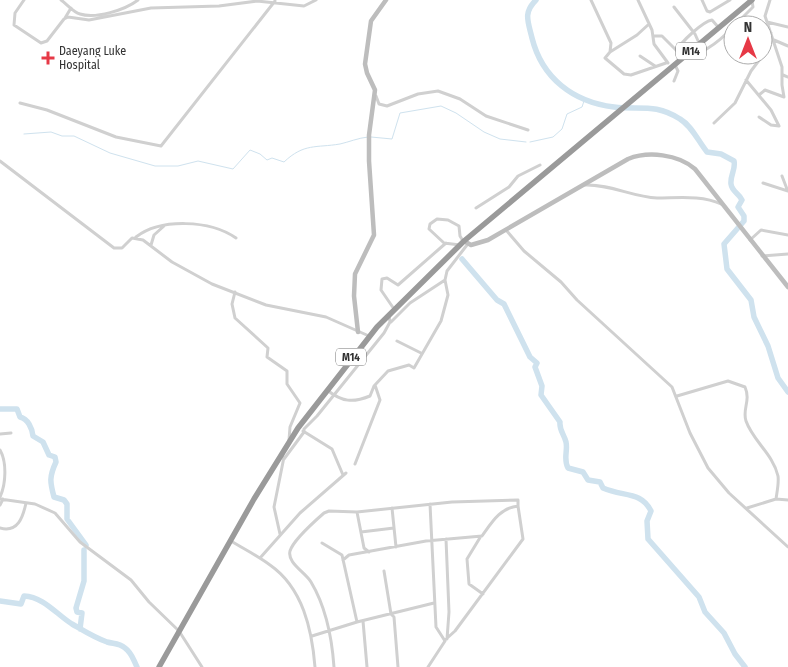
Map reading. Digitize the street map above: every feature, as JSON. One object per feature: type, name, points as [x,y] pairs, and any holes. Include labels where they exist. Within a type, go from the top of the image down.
[{"type":"highway","name":"M14","points":[[159,667],[298,428],[369,336],[394,309],[463,244],[620,111],[671,65],[684,57],[752,0]]},
{"type":"street","points":[[24,0],[15,12],[14,25],[39,42],[47,41],[71,8]]},
{"type":"street","points":[[61,0],[80,14]]},
{"type":"street","points":[[72,17],[89,20],[125,12],[169,6],[219,6],[257,1],[274,1],[304,6],[316,0]]},
{"type":"street","points":[[386,0],[374,14],[370,25],[365,70],[374,84],[379,104],[387,106],[418,94],[446,92],[486,116],[528,130]]},
{"type":"street","points":[[591,0],[611,43],[610,52]]},
{"type":"street","points":[[638,0],[649,24],[654,44],[678,71],[674,81]]},
{"type":"street","points":[[702,0],[707,11],[710,12],[730,0]]},
{"type":"street","points":[[745,15],[753,7],[752,0]]},
{"type":"street","points":[[766,15],[770,0]]},
{"type":"street","points":[[64,19],[80,14],[108,13],[137,1]]},
{"type":"street","points":[[125,12],[137,1]]},
{"type":"street","points":[[20,103],[47,110],[116,137],[161,146],[274,1]]},
{"type":"street","points":[[674,7],[694,32],[700,44]]},
{"type":"street","points":[[677,51],[680,44],[710,20],[714,21],[719,28]]},
{"type":"street","points":[[773,23],[788,27]]},
{"type":"street","points":[[649,24],[637,35],[604,58],[624,74],[638,74],[656,66],[671,65]]},
{"type":"street","points":[[653,36],[662,36],[684,57],[700,52],[716,43],[723,36]]},
{"type":"street","points":[[773,40],[788,46]]},
{"type":"street","points":[[759,95],[768,90],[784,98],[783,75],[773,40]]},
{"type":"street","points":[[640,56],[656,66]]},
{"type":"street","points":[[714,123],[732,108],[756,65]]},
{"type":"street","points":[[783,75],[788,77]]},
{"type":"street","points":[[746,80],[771,110],[779,126],[771,125],[760,117]]},
{"type":"street","points":[[358,332],[354,296],[355,274],[374,235],[369,135],[375,93]]},
{"type":"street","points":[[463,244],[458,224],[442,219],[434,221],[430,229],[441,242],[446,244],[463,244],[482,243],[632,157],[646,154],[661,156],[682,160],[691,166],[726,207],[749,241],[788,288]]},
{"type":"street","points":[[0,161],[114,248],[122,248],[130,240],[143,232],[180,222],[207,227],[236,238]]},
{"type":"street","points":[[476,208],[508,188],[518,176],[540,165]]},
{"type":"street","points":[[782,176],[788,191]]},
{"type":"street","points":[[763,183],[788,191]]},
{"type":"street","points":[[580,186],[604,186],[658,198],[711,200],[726,207]]},
{"type":"street","points":[[151,246],[154,235],[165,225]]},
{"type":"street","points":[[506,230],[524,251],[561,282],[577,300],[672,387],[702,459],[729,494],[788,546]]},
{"type":"street","points":[[749,241],[761,230],[788,235]]},
{"type":"street","points":[[136,237],[177,265],[206,281],[278,309],[326,317],[369,336]]},
{"type":"street","points":[[394,309],[381,290],[382,279],[387,278],[398,285],[426,259],[437,254],[446,244]]},
{"type":"street","points":[[327,389],[343,400],[356,402],[370,396],[375,385],[388,371],[409,365],[414,368],[420,361],[421,352],[441,322],[448,295],[445,280],[448,268],[463,244]]},
{"type":"street","points":[[761,256],[788,254]]},
{"type":"street","points":[[284,459],[304,432],[304,428],[334,395],[390,322],[410,303],[445,280]]},
{"type":"street","points":[[235,292],[232,304],[235,318],[268,348],[267,357],[287,371],[287,384],[299,400],[299,410],[290,430],[274,506],[280,534]]},
{"type":"street","points":[[388,315],[390,322]]},
{"type":"street","points":[[397,341],[421,352]]},
{"type":"street","points":[[677,396],[728,381],[738,382],[745,387],[749,400],[746,420],[755,438],[767,452],[778,475],[778,499]]},
{"type":"street","points":[[355,464],[380,400],[375,385]]},
{"type":"street","points":[[260,558],[280,534],[344,474],[332,449],[298,428]]},
{"type":"street","points":[[0,434],[11,433]]},
{"type":"street","points":[[0,450],[3,455],[4,470],[0,505]]},
{"type":"street","points":[[1,498],[45,507],[55,513],[80,542],[131,580],[149,602],[179,631],[202,667]]},
{"type":"street","points":[[746,508],[788,498]]},
{"type":"street","points":[[334,667],[332,635],[328,631],[314,589],[308,577],[292,560],[290,550],[324,513],[330,510],[357,512],[430,504],[518,500],[524,537],[446,640]]},
{"type":"street","points":[[0,528],[7,530],[17,526],[24,514],[26,503]]},
{"type":"street","points":[[430,504],[436,631],[446,640]]},
{"type":"street","points":[[482,594],[469,584],[467,558],[499,514],[508,507],[518,506]]},
{"type":"street","points":[[392,508],[396,547]]},
{"type":"street","points":[[357,512],[364,548],[369,552]]},
{"type":"street","points":[[361,532],[394,528]]},
{"type":"street","points":[[322,543],[349,555],[431,541],[482,536]]},
{"type":"street","points":[[428,667],[446,640],[449,612],[446,540]]},
{"type":"street","points":[[231,541],[276,569],[292,586],[312,636],[315,667]]},
{"type":"street","points":[[358,554],[364,548]]},
{"type":"street","points":[[340,552],[344,560],[357,622]]},
{"type":"street","points":[[344,560],[349,555]]},
{"type":"street","points":[[384,571],[391,614],[394,618],[398,667]]},
{"type":"street","points":[[312,636],[357,622],[434,603]]},
{"type":"street","points":[[363,621],[367,667]]},
{"type":"waterway","points":[[536,0],[528,13],[532,38],[543,65],[561,86],[585,100],[599,104],[623,108],[655,109],[671,114],[688,126],[707,152],[721,154],[734,161],[731,184],[742,200],[738,207],[744,216],[744,221],[724,244],[727,269],[751,300],[754,317],[768,346],[778,378],[788,392]]},
{"type":"waterway","points":[[530,142],[553,137],[562,129],[567,114],[582,107],[585,98]]},
{"type":"waterway","points":[[371,137],[392,139],[400,113],[441,106],[456,113],[484,132],[500,139],[526,142]]},
{"type":"waterway","points":[[24,134],[51,132],[62,136],[74,136],[110,153],[155,166],[178,166],[198,161],[233,169],[250,150],[260,154],[267,160],[272,158],[284,162],[304,149],[340,144],[368,137]]},
{"type":"waterway","points":[[462,259],[497,300],[504,304],[530,357],[537,363],[535,367],[542,386],[541,395],[560,422],[566,442],[568,468],[583,472],[588,480],[600,482],[603,488],[637,497],[647,505],[651,511],[647,521],[648,539],[699,597],[705,612],[724,633],[735,654],[745,667]]},
{"type":"waterway","points":[[0,409],[17,409],[20,417],[29,424],[33,436],[43,442],[49,455],[55,457],[56,462],[51,480],[54,497],[64,500],[67,504],[67,519],[86,545]]},
{"type":"waterway","points":[[80,629],[82,613],[77,612],[76,608],[84,581],[84,550]]},
{"type":"waterway","points":[[0,601],[21,604],[24,596],[38,599],[72,624],[90,634],[107,642],[123,646],[131,654],[137,667]]},
{"type":"place","name":"Daeyang Luke Hospital","points":[[48,58]]}]
